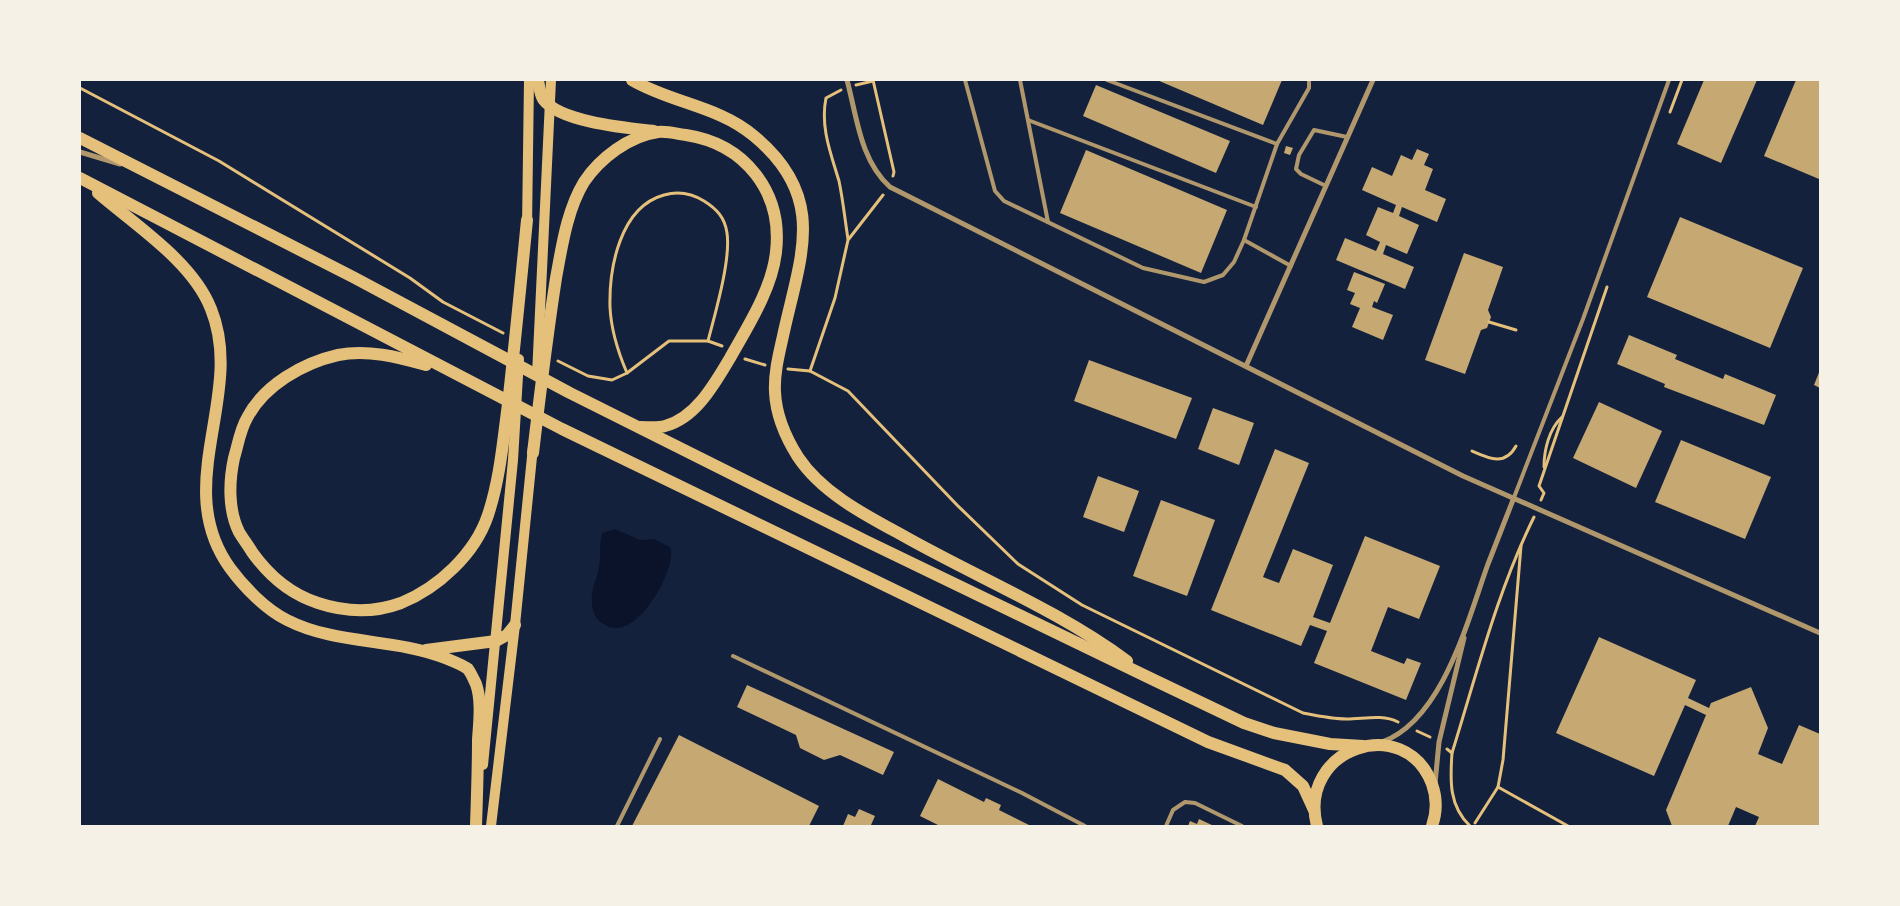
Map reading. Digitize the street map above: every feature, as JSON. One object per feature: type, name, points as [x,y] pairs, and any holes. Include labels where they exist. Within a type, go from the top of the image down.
[{"type":"main road","points":[[476,826],[513,460],[527,220],[528,80]]},
{"type":"main road","points":[[538,80],[542,98],[551,107],[564,113],[595,122],[698,138],[722,147],[752,170],[768,191],[776,216],[776,252],[766,285],[748,325],[718,378],[689,414],[666,426],[639,427]]},
{"type":"main road","points":[[533,453],[551,80]]},
{"type":"main road","points":[[632,80],[650,91],[712,111],[732,122],[753,135],[789,173],[800,206],[805,236],[801,265],[776,367],[775,392],[781,424],[798,458],[822,486],[876,521],[953,564],[1092,636],[1154,680]]},
{"type":"main road","points":[[491,826],[533,453],[551,309],[563,240],[583,184],[597,166],[612,152],[634,140],[659,132]]},
{"type":"main road","points":[[80,138],[344,272],[570,393],[866,541],[1244,723],[1274,733],[1330,744],[1395,748],[1413,759],[1427,775],[1436,801],[1434,820],[1444,826]]},
{"type":"main road","points":[[80,178],[562,429],[1208,742],[1285,770],[1303,786],[1314,810],[1317,826]]},
{"type":"main road","points":[[80,178],[189,273],[211,308],[220,348],[220,367],[218,395],[207,458],[206,506],[214,537],[230,567],[265,604],[287,620],[314,631],[344,638],[419,650],[469,670],[476,686],[479,712],[476,826]]},
{"type":"main road","points":[[450,371],[395,356],[340,355],[310,364],[284,378],[266,393],[247,417],[232,470],[230,493],[238,530],[265,571],[288,588],[310,600],[330,607],[366,611],[390,607],[419,596],[438,582],[474,544],[488,516],[500,468],[527,220]]},
{"type":"main road","points":[[419,650],[496,641],[507,635],[515,625]]},
{"type":"main road","points":[[1314,810],[1316,790],[1329,766],[1344,753],[1369,746]]},
{"type":"street","points":[[848,80],[860,135],[872,168],[890,187],[1513,500],[1820,634]]},
{"type":"street","points":[[1246,366],[1373,80]]},
{"type":"street","points":[[80,152],[111,162],[136,166]]},
{"type":"street","points":[[1369,746],[1398,734],[1408,726],[1435,693],[1450,666],[1513,500]]},
{"type":"street","points":[[1436,801],[1439,742],[1468,620]]},
{"type":"lane","points":[[965,80],[995,191],[1004,201],[1143,268],[1204,282],[1223,275],[1234,262],[1244,240],[1277,144],[1309,88],[1309,80]]},
{"type":"lane","points":[[1020,80],[1048,222]]},
{"type":"lane","points":[[1107,80],[1277,144]]},
{"type":"lane","points":[[1513,500],[1583,319],[1669,80]]},
{"type":"lane","points":[[1028,120],[1256,207]]},
{"type":"lane","points":[[1326,186],[1301,174],[1296,168],[1299,154],[1314,130],[1326,131],[1347,137]]},
{"type":"lane","points":[[1244,240],[1291,266]]},
{"type":"lane","points":[[733,656],[1022,793],[1085,826]]},
{"type":"lane","points":[[617,826],[660,739]]},
{"type":"lane","points":[[1166,826],[1178,805],[1190,802],[1242,826]]},
{"type":"path","points":[[810,371],[835,298],[848,240],[839,183],[826,132],[824,108],[826,98],[849,87],[873,80],[894,172],[890,187],[848,240]]},
{"type":"path","points":[[1668,115],[1682,80]]},
{"type":"path","points":[[80,88],[219,161],[395,268],[443,302],[499,331]]},
{"type":"path","points":[[626,373],[612,326],[610,282],[620,244],[630,222],[639,210],[655,198],[678,193],[698,197],[713,206],[724,220],[728,250],[708,341]]},
{"type":"path","points":[[1470,826],[1460,815],[1452,797],[1452,753],[1495,611],[1521,543],[1544,493],[1539,486],[1610,277]]},
{"type":"path","points":[[1490,322],[1516,330]]},
{"type":"path","points":[[575,370],[597,379],[612,380],[626,373],[669,341],[708,341],[730,350]]},
{"type":"path","points":[[737,354],[772,366]]},
{"type":"path","points":[[781,368],[810,371],[848,391],[957,505],[1018,564],[1082,605],[1303,713],[1332,718],[1382,717],[1408,726],[1439,742],[1452,753]]},
{"type":"path","points":[[1544,467],[1544,455],[1548,441],[1556,423],[1562,417]]},
{"type":"path","points":[[1472,451],[1490,459],[1503,460],[1512,454],[1516,446]]},
{"type":"path","points":[[1475,823],[1498,786],[1507,731],[1521,543]]},
{"type":"path","points":[[1498,786],[1568,826]]},
{"type":"water","points":[[615,529],[640,540],[654,539],[670,547],[671,557],[662,585],[652,601],[642,614],[630,624],[617,628],[605,625],[597,619],[593,611],[592,599],[599,567],[602,533]]},
{"type":"building","points":[[1157,80],[1282,80],[1263,125]]},
{"type":"building","points":[[1704,80],[1757,80],[1721,163],[1677,144]]},
{"type":"building","points":[[1796,80],[1820,80],[1819,179],[1764,156]]},
{"type":"building","points":[[1096,85],[1230,141],[1216,173],[1083,116]]},
{"type":"building","points":[[1286,146],[1293,148],[1290,155],[1284,153]]},
{"type":"building","points":[[1417,149],[1429,154],[1424,165],[1433,169],[1425,190],[1446,199],[1437,222],[1402,207],[1399,216],[1419,225],[1407,254],[1386,245],[1383,254],[1414,267],[1405,289],[1336,260],[1345,238],[1376,251],[1380,242],[1366,235],[1378,207],[1393,213],[1396,205],[1362,190],[1372,167],[1392,176],[1401,155],[1412,160]]},
{"type":"building","points":[[1086,150],[1227,210],[1201,273],[1060,213]]},
{"type":"building","points":[[1680,217],[1803,268],[1770,348],[1647,297]]},
{"type":"building","points":[[1464,253],[1503,267],[1488,310],[1491,317],[1487,328],[1481,330],[1465,374],[1425,360]]},
{"type":"building","points":[[1354,272],[1385,284],[1377,303],[1374,301],[1372,307],[1393,315],[1383,340],[1352,327],[1360,308],[1350,304],[1355,293],[1347,290]]},
{"type":"building","points":[[1629,335],[1677,355],[1675,359],[1723,379],[1725,374],[1776,395],[1764,425],[1664,387],[1665,384],[1617,364]]},
{"type":"building","points":[[1089,360],[1192,398],[1176,439],[1074,401]]},
{"type":"building","points":[[1820,370],[1820,388],[1814,385]]},
{"type":"building","points":[[1599,402],[1662,431],[1636,488],[1573,458]]},
{"type":"building","points":[[1213,408],[1254,423],[1239,465],[1198,449]]},
{"type":"building","points":[[1681,440],[1771,477],[1745,539],[1655,502]]},
{"type":"building","points":[[1275,449],[1309,463],[1263,577],[1279,583],[1293,549],[1333,565],[1313,617],[1330,623],[1365,536],[1440,566],[1419,619],[1388,607],[1371,651],[1404,664],[1407,658],[1421,663],[1406,700],[1314,663],[1327,631],[1310,625],[1301,646],[1211,610]]},
{"type":"building","points":[[1098,476],[1139,491],[1124,532],[1083,517]]},
{"type":"building","points":[[1161,500],[1215,520],[1187,596],[1133,576]]},
{"type":"building","points":[[1599,637],[1696,680],[1688,698],[1709,708],[1711,703],[1751,687],[1768,728],[1758,754],[1782,764],[1799,725],[1820,734],[1820,826],[1755,826],[1759,817],[1736,807],[1728,826],[1672,826],[1666,810],[1706,715],[1685,705],[1654,776],[1556,733]]},
{"type":"building","points":[[747,685],[894,752],[883,775],[840,755],[824,760],[800,748],[796,735],[737,707]]},
{"type":"building","points":[[679,735],[819,806],[809,826],[632,826]]},
{"type":"building","points":[[938,779],[984,802],[986,798],[1001,805],[999,810],[1031,826],[940,826],[920,816]]},
{"type":"building","points":[[859,809],[875,816],[871,825],[874,826],[843,826],[848,814],[855,817]]},
{"type":"building","points":[[1199,819],[1214,826],[1188,826],[1190,821],[1197,824]]}]
